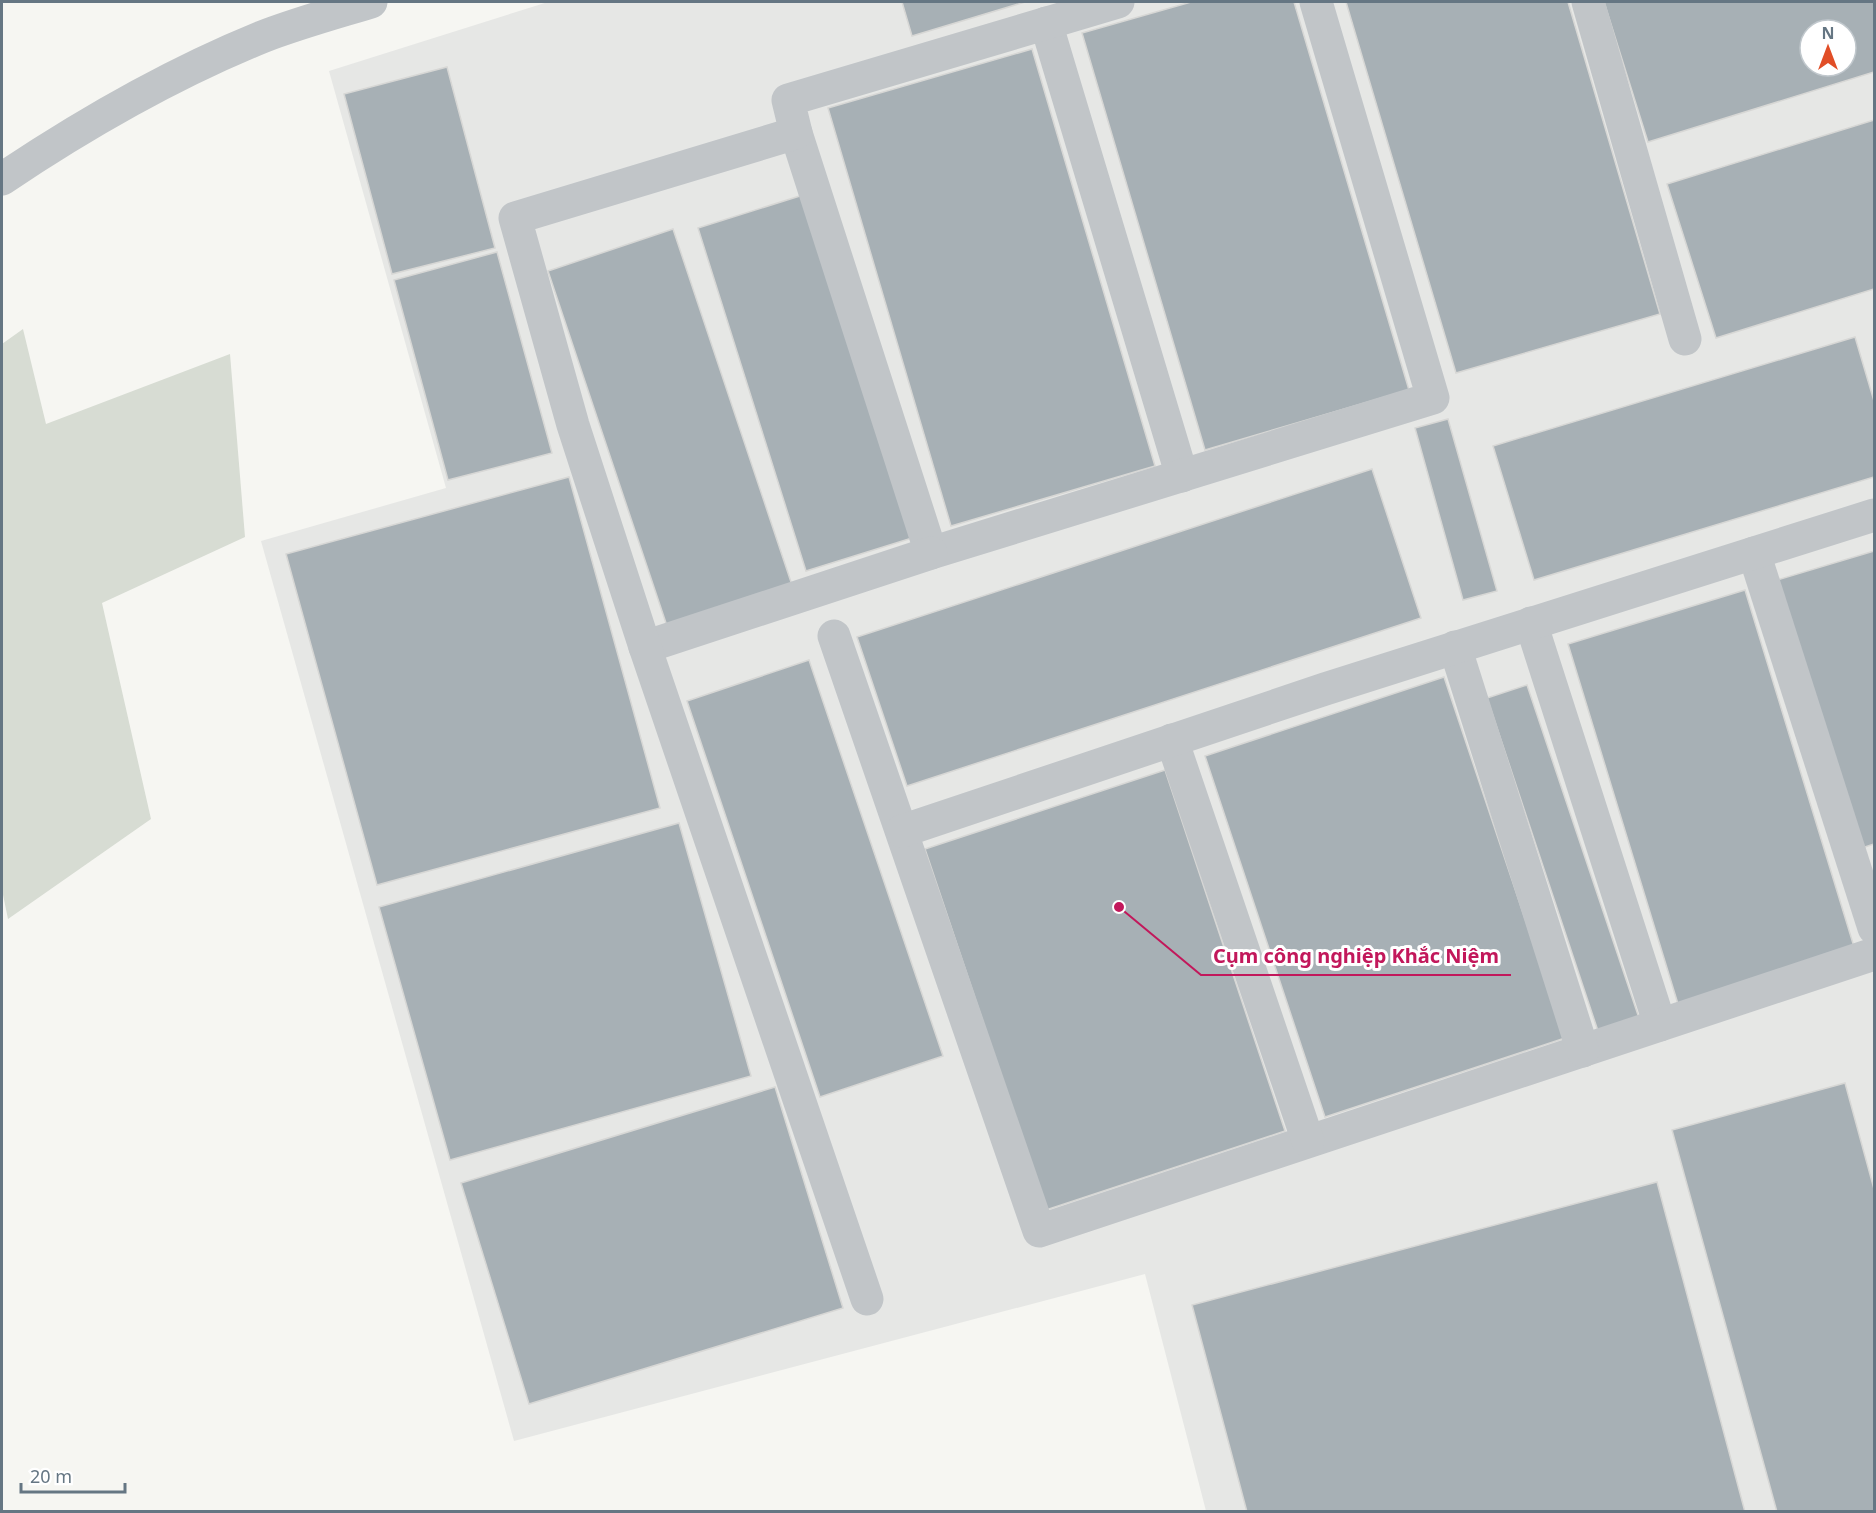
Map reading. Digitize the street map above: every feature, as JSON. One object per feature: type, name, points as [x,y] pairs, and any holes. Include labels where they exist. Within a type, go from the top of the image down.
[{"type":"street","points":[[2,179],[51,145],[177,75],[265,36],[371,2]]},
{"type":"street","points":[[931,553],[796,133],[788,100],[1118,2]]},
{"type":"street","points":[[645,646],[931,553],[1433,398],[1316,2]]},
{"type":"street","points":[[1588,2],[1685,339]]},
{"type":"street","points":[[1046,23],[1182,476]]},
{"type":"street","points":[[796,133],[515,218],[573,425],[645,646],[867,1299]]},
{"type":"street","points":[[902,831],[1325,688],[1875,515]]},
{"type":"street","points":[[1754,553],[1875,928]]},
{"type":"street","points":[[1531,624],[1660,1025]]},
{"type":"street","points":[[834,636],[1039,1231],[1875,954]]},
{"type":"street","points":[[1455,647],[1584,1050]]},
{"type":"street","points":[[1172,740],[1308,1142]]},
{"type":"shaded area","points":[[548,2],[1874,2],[1874,1511],[1206,1511],[1145,1274],[514,1441],[261,541],[446,488],[329,71]]},
{"type":"shaded area","points":[[23,329],[46,424],[230,354],[245,537],[102,603],[151,819],[8,919],[2,890],[2,344]]},
{"type":"building","points":[[902,2],[1025,2],[912,36]]},
{"type":"building","points":[[1191,2],[1294,2],[1409,390],[1205,450],[1082,33]]},
{"type":"building","points":[[1346,2],[1568,2],[1660,314],[1456,373]]},
{"type":"building","points":[[1604,2],[1874,2],[1874,72],[1858,77],[1858,18],[1798,18],[1798,78],[1855,78],[1648,142]]},
{"type":"building","points":[[1032,49],[1155,466],[951,526],[828,108]]},
{"type":"building","points":[[447,67],[495,248],[392,274],[344,94]]},
{"type":"building","points":[[1874,120],[1874,289],[1716,338],[1667,184]]},
{"type":"building","points":[[803,195],[912,538],[806,571],[698,228]]},
{"type":"building","points":[[673,229],[793,588],[668,629],[548,271]]},
{"type":"building","points":[[497,252],[552,453],[448,480],[394,280]]},
{"type":"building","points":[[1855,337],[1874,401],[1874,477],[1534,580],[1493,446]]},
{"type":"building","points":[[1448,419],[1497,591],[1463,600],[1415,428]]},
{"type":"building","points":[[1372,469],[1421,618],[907,786],[857,637]]},
{"type":"building","points":[[569,477],[660,808],[377,885],[286,554]]},
{"type":"building","points":[[1874,551],[1874,844],[1859,849],[1777,580]]},
{"type":"building","points":[[1745,590],[1855,950],[1678,1004],[1568,644]]},
{"type":"building","points":[[809,660],[943,1056],[820,1097],[687,701]]},
{"type":"building","points":[[1444,677],[1565,1038],[1325,1117],[1205,756]]},
{"type":"building","points":[[1527,685],[1640,1021],[1599,1034],[1487,698]]},
{"type":"building","points":[[1165,770],[1285,1131],[1046,1210],[925,849]]},
{"type":"building","points":[[679,823],[751,1076],[450,1160],[379,907]]},
{"type":"building","points":[[1845,1083],[1874,1189],[1874,1512],[1777,1512],[1672,1130]]},
{"type":"building","points":[[775,1087],[843,1308],[529,1404],[461,1183]]},
{"type":"building","points":[[1657,1182],[1745,1512],[1247,1512],[1192,1305]]},
{"type":"place","name":"Cụm công nghiệp Khắc Niệm","points":[[1119,907]]}]
